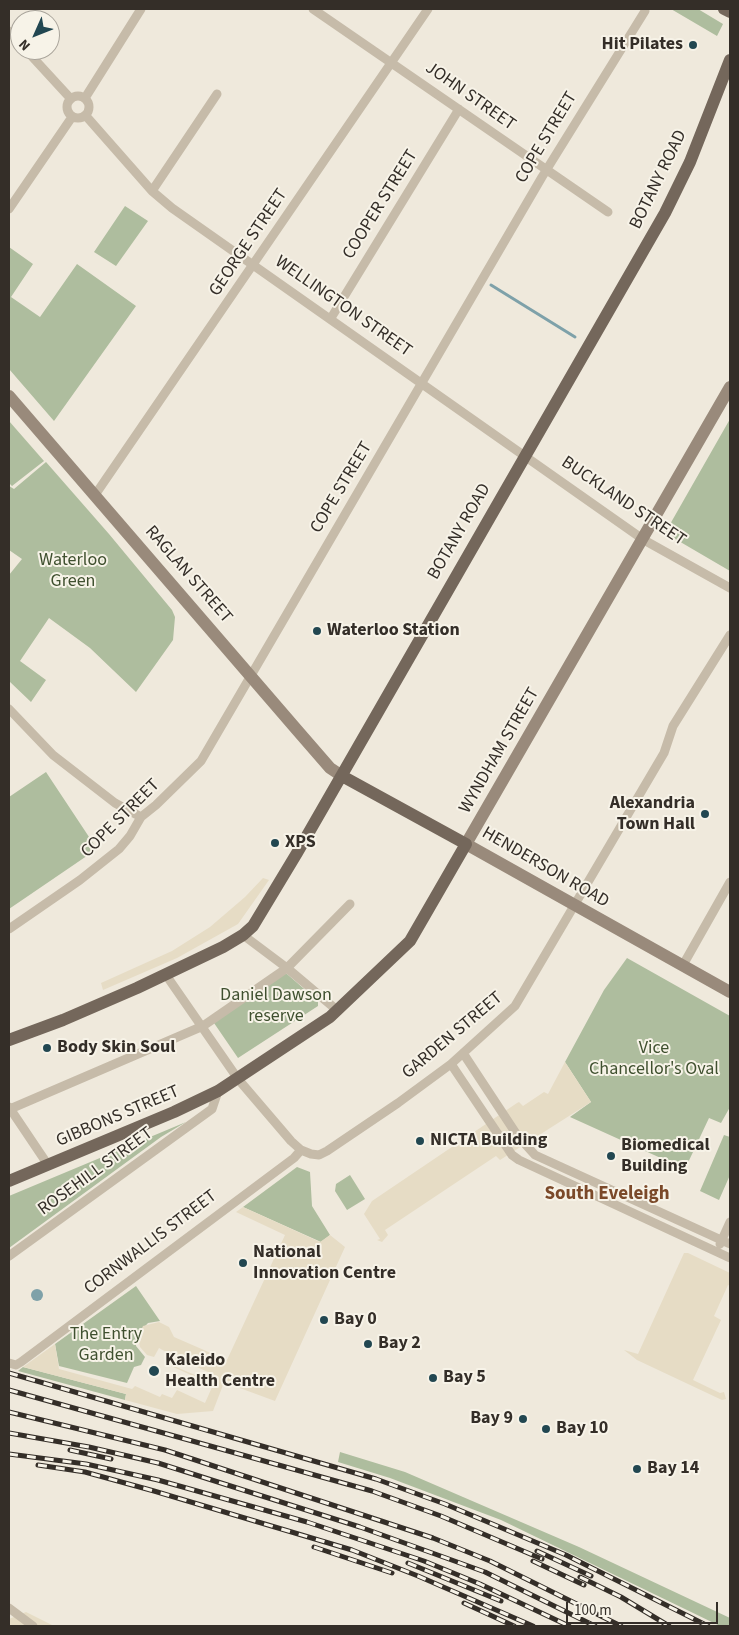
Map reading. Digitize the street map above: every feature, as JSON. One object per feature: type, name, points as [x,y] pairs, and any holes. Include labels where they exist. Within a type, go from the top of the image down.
[{"type":"main road","points":[[724,9],[730,12]]},
{"type":"main road","name":"BOTANY ROAD","points":[[9,1040],[63,1020],[166,974],[243,935],[253,926],[342,776],[665,213],[690,162],[730,60]]},
{"type":"main road","name":"WYNDHAM STREET","points":[[238,1079],[338,1011],[410,941],[644,540],[730,387]]},
{"type":"main road","name":"RAGLAN STREET","points":[[9,396],[330,768],[342,776]]},
{"type":"main road","name":"HENDERSON ROAD","points":[[342,776],[730,992]]},
{"type":"main road","name":"GIBBONS STREET","points":[[9,1181],[218,1091],[238,1079]]},
{"type":"street","points":[[85,98],[141,9]]},
{"type":"street","name":"JOHN STREET","points":[[314,9],[608,212]]},
{"type":"street","name":"GEORGE STREET","points":[[95,496],[428,9]]},
{"type":"street","name":"COPE STREET","points":[[9,928],[80,880],[112,855],[130,836],[141,817],[201,761],[547,169],[645,11]]},
{"type":"street","points":[[35,60],[71,99]]},
{"type":"street","points":[[152,191],[217,94]]},
{"type":"street","points":[[78,96],[85,98],[90,107],[86,116],[79,119],[72,117],[67,108],[71,99],[78,96]]},
{"type":"street","name":"COOPER STREET","points":[[331,318],[459,109]]},
{"type":"street","name":"WELLINGTON STREET","points":[[86,116],[152,191],[172,208],[525,455]]},
{"type":"street","points":[[9,209],[72,117]]},
{"type":"street","name":"BUCKLAND STREET","points":[[525,455],[644,540],[730,588]]},
{"type":"street","name":"GARDEN STREET","points":[[301,1150],[316,1155],[330,1149],[398,1103],[451,1064],[519,1001],[664,753],[673,726],[730,634]]},
{"type":"street","points":[[9,709],[54,755],[115,803],[141,817]]},
{"type":"street","points":[[683,965],[730,882]]},
{"type":"street","points":[[48,1165],[9,1108],[203,1026],[287,968],[350,904]]},
{"type":"street","points":[[243,935],[287,968],[338,1011]]},
{"type":"street","points":[[166,974],[238,1079],[301,1150]]},
{"type":"street","points":[[463,1053],[517,1135],[535,1155],[726,1242]]},
{"type":"street","points":[[451,1064],[504,1143],[519,1160],[729,1255]]},
{"type":"street","name":"ROSEHILL STREET","points":[[9,1256],[212,1109],[218,1091]]},
{"type":"street","name":"CORNWALLIS STREET","points":[[9,1363],[16,1365],[294,1158],[301,1150]]},
{"type":"street","points":[[717,1251],[726,1242],[730,1222]]},
{"type":"street","points":[[10,1609],[33,1626]]},
{"type":"green space","points":[[671,9],[698,9],[723,24],[717,36]]},
{"type":"green space","points":[[125,206],[148,221],[116,266],[94,252]]},
{"type":"green space","points":[[9,247],[33,264],[11,297],[40,317],[77,264],[136,306],[54,421],[9,369]]},
{"type":"green space","points":[[730,419],[730,571],[665,533]]},
{"type":"green space","points":[[9,421],[44,461],[12,486],[9,483]]},
{"type":"green space","name":"Waterloo Green","points":[[46,462],[109,534],[172,610],[175,617],[173,640],[136,692],[90,648],[49,618],[20,661],[46,680],[31,702],[9,681],[9,575],[22,559],[9,550],[9,486],[14,489]]},
{"type":"green space","points":[[46,772],[97,849],[9,909],[9,797]]},
{"type":"green space","name":"Vice Chancellor's Oval","points":[[627,958],[730,1016],[730,1107],[721,1123],[709,1118],[685,1169],[570,1117],[591,1102],[565,1062],[604,990]]},
{"type":"green space","name":"Daniel Dawson reserve","points":[[281,974],[287,974],[318,1001],[318,1006],[238,1058],[214,1023]]},
{"type":"green space","points":[[186,1122],[161,1137],[9,1248],[9,1196]]},
{"type":"green space","points":[[724,1135],[730,1137],[730,1175],[719,1200],[700,1191]]},
{"type":"green space","points":[[297,1167],[310,1172],[312,1206],[330,1235],[321,1242],[243,1207]]},
{"type":"green space","points":[[350,1175],[365,1199],[347,1210],[335,1191],[336,1184]]},
{"type":"green space","name":"The Entry Garden","points":[[136,1286],[160,1321],[148,1323],[136,1336],[136,1346],[145,1357],[141,1365],[134,1367],[127,1383],[59,1366],[55,1344]]},
{"type":"green space","points":[[23,1367],[126,1394],[125,1400],[18,1371]]},
{"type":"green space","points":[[340,1452],[405,1472],[579,1547],[730,1618],[730,1626],[720,1626],[501,1520],[390,1478],[338,1462]]},
{"type":"shaded area","points":[[263,878],[269,880],[238,924],[177,958],[103,990],[101,983],[172,951],[210,927],[245,897]]},
{"type":"shaded area","points":[[565,1062],[591,1102],[500,1160],[496,1156],[385,1230],[388,1235],[382,1242],[377,1240],[380,1239],[364,1214],[372,1201],[517,1103],[519,1102],[523,1106],[544,1092],[548,1094]]},
{"type":"shaded area","points":[[243,1207],[320,1242],[330,1235],[345,1247],[275,1401],[237,1387],[236,1384],[225,1380],[213,1411],[177,1414],[125,1400],[126,1394],[23,1367],[55,1344],[59,1369],[132,1389],[135,1386],[160,1397],[162,1394],[172,1398],[177,1390],[205,1403],[213,1385],[171,1366],[176,1356],[159,1348],[154,1357],[147,1355],[140,1347],[138,1337],[143,1326],[159,1322],[169,1327],[174,1337],[227,1360],[285,1235],[236,1212]],"holes":[[[177,1358],[219,1377],[216,1384],[174,1366]]]},
{"type":"shaded area","points":[[684,1253],[688,1253],[730,1273],[730,1286],[728,1285],[714,1316],[721,1320],[693,1380],[720,1393],[724,1392],[726,1399],[722,1400],[637,1360],[624,1350],[638,1354]]},
{"type":"shaded area","points":[[26,1612],[54,1626],[9,1626],[9,1619]]},
{"type":"water","points":[[35,1289],[39,1289],[43,1295],[39,1301],[35,1301],[31,1297],[31,1293]]},
{"type":"waterway","points":[[491,285],[575,337]]},
{"type":"railway","points":[[9,1373],[376,1479],[445,1504],[566,1555],[708,1626]]},
{"type":"railway","points":[[9,1390],[372,1491],[441,1516],[542,1559]]},
{"type":"railway","points":[[9,1412],[165,1450],[433,1538],[490,1561],[621,1626]]},
{"type":"railway","points":[[9,1433],[89,1447],[158,1463],[360,1527],[485,1572],[595,1626]]},
{"type":"railway","points":[[70,1450],[111,1459]]},
{"type":"railway","points":[[9,1454],[86,1464],[158,1480],[307,1522],[424,1561],[480,1584],[569,1626]]},
{"type":"railway","points":[[38,1465],[85,1472],[352,1550],[418,1576],[533,1626]]},
{"type":"railway","points":[[314,1547],[392,1573]]},
{"type":"railway","points":[[537,1551],[591,1576]]},
{"type":"railway","points":[[533,1561],[584,1585]]},
{"type":"railway","points":[[408,1563],[501,1601]]},
{"type":"railway","points":[[580,1577],[621,1597],[669,1626]]},
{"type":"railway","points":[[464,1603],[514,1626]]},
{"type":"place","name":"Hit Pilates","points":[[693,45]]},
{"type":"place","name":"Waterloo Station","points":[[317,631]]},
{"type":"place","name":"Alexandria Town Hall","points":[[705,814]]},
{"type":"place","name":"XPS","points":[[275,843]]},
{"type":"place","name":"Body Skin Soul","points":[[47,1048]]},
{"type":"place","name":"NICTA Building","points":[[420,1141]]},
{"type":"place","name":"Biomedical Building","points":[[611,1156]]},
{"type":"place","name":"National Innovation Centre","points":[[243,1263]]},
{"type":"place","name":"Bay 0","points":[[324,1320]]},
{"type":"place","name":"Bay 2","points":[[368,1344]]},
{"type":"place","name":"Kaleido Health Centre","points":[[154,1371]]},
{"type":"place","name":"Bay 5","points":[[433,1378]]},
{"type":"place","name":"Bay 9","points":[[523,1419]]},
{"type":"place","name":"Bay 10","points":[[546,1429]]},
{"type":"place","name":"Bay 14","points":[[637,1469]]},
{"type":"district","name":"South Eveleigh","points":[[607,1195]]}]
